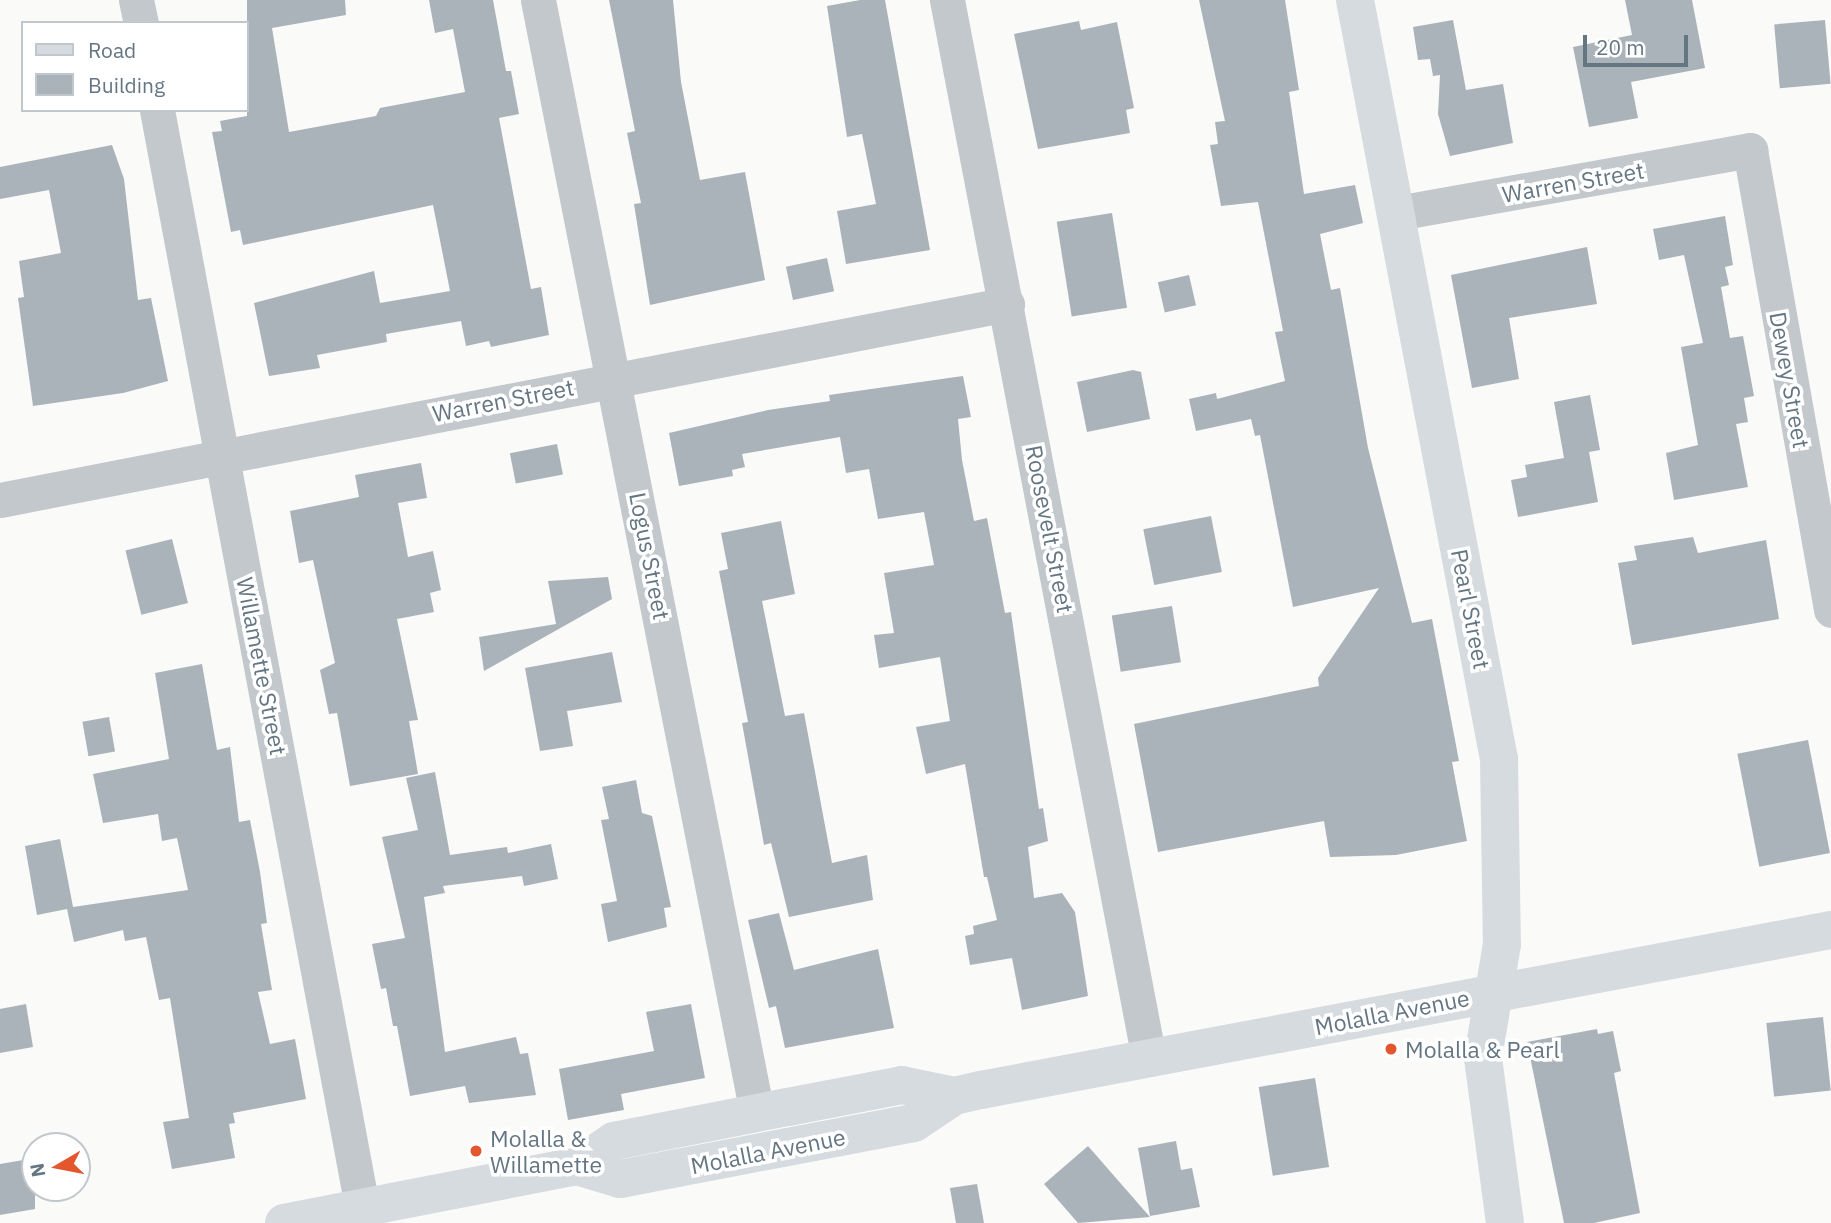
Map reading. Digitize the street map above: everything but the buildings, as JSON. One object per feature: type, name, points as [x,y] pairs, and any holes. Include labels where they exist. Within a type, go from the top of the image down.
[{"type":"main road","name":"Pearl Street","points":[[1355,0],[1499,759],[1502,944],[1483,1058],[1505,1223]]},
{"type":"main road","name":"Molalla Avenue","points":[[284,1223],[364,1216],[576,1166],[614,1141],[902,1085],[954,1096],[1831,930]]},
{"type":"main road","name":"Molalla Avenue","points":[[576,1166],[620,1179],[914,1123],[954,1096]]},
{"type":"street","points":[[136,0],[141,21]]},
{"type":"street","name":"Logus Street","points":[[538,0],[757,1113]]},
{"type":"street","name":"Roosevelt Street","points":[[947,0],[1149,1059]]},
{"type":"street","name":"Willamette Street","points":[[157,112],[364,1216]]},
{"type":"street","name":"Warren Street","points":[[1397,213],[1749,150]]},
{"type":"street","name":"Dewey Street","points":[[1749,150],[1822,506],[1831,610]]},
{"type":"street","name":"Warren Street","points":[[0,500],[1007,304]]},
{"type":"place","name":"Molalla & Pearl","points":[[1391,1049]]},
{"type":"place","name":"Molalla & Willamette","points":[[476,1151]]}]
